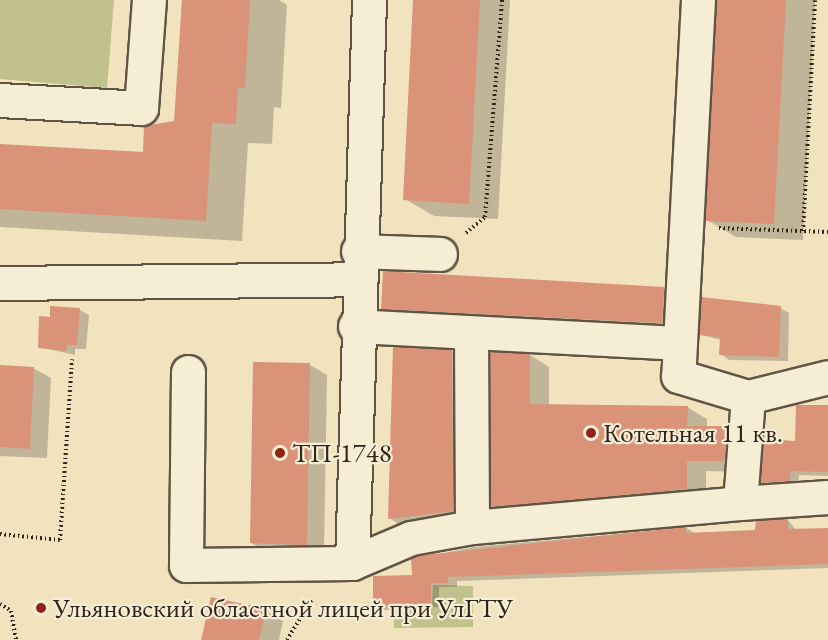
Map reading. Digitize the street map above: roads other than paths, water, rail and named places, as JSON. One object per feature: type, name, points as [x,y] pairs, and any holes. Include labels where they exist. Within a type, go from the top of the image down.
[{"type":"lane","points":[[0,100],[141,108],[149,0]]},
{"type":"lane","points":[[352,562],[355,326],[369,0]]},
{"type":"lane","points":[[698,0],[686,226],[674,264],[680,343],[678,376],[748,397],[828,377]]},
{"type":"lane","points":[[0,283],[357,265],[440,254]]},
{"type":"lane","points":[[355,326],[680,343]]},
{"type":"lane","points":[[471,333],[472,527]]},
{"type":"lane","points":[[188,372],[186,565],[352,562],[411,538],[472,527],[828,497]]},
{"type":"lane","points":[[740,503],[748,397]]},
{"type":"place","name":"Котельная 11 кв.","points":[[591,433]]},
{"type":"place","name":"ТП-1748","points":[[280,453]]},
{"type":"place","name":"Ульяновский областной лицей при УлГТУ","points":[[41,608]]}]
